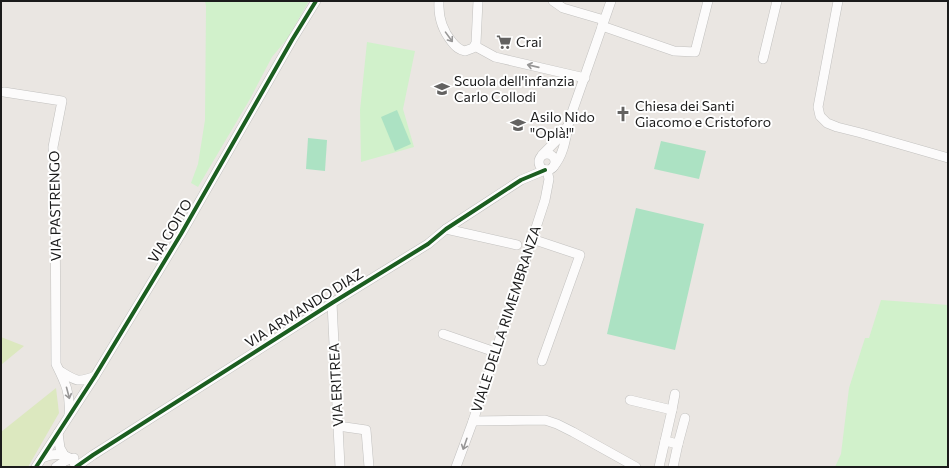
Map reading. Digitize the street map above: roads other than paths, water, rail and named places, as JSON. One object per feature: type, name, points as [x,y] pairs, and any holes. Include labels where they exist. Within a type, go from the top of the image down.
[{"type":"street","name":"VIA GOITO","points":[[36,467],[95,376],[182,234],[292,40],[316,1]]},
{"type":"street","points":[[439,1],[438,7],[440,22],[449,39],[458,49],[462,51],[468,51],[475,46],[478,1]]},
{"type":"street","points":[[553,1],[563,8],[674,51],[695,52],[708,1]]},
{"type":"street","name":"VIA ARMANDO DIAZ","points":[[67,457],[74,461],[76,467],[332,303],[428,244],[446,229],[521,180],[548,169],[558,160],[566,140],[570,122],[611,1]]},
{"type":"street","points":[[763,59],[777,1]]},
{"type":"street","points":[[838,1],[818,108],[820,116],[827,123],[837,127],[948,158]]},
{"type":"street","points":[[475,46],[495,57],[585,78]]},
{"type":"street","name":"VIA PASTRENGO","points":[[4,92],[62,101],[53,147],[55,181],[55,357],[56,364],[67,389],[70,402],[69,417]]},
{"type":"street","name":"VIA ARMANDO DIAZ","points":[[521,180],[561,136],[570,122]]},
{"type":"street","points":[[547,154],[553,156],[555,161],[548,169],[540,167],[541,157],[547,154]]},
{"type":"street","name":"VIALE DELLA RIMEMBRANZA","points":[[456,467],[473,421],[532,239],[550,179],[548,169]]},
{"type":"street","points":[[446,229],[517,245]]},
{"type":"street","points":[[532,239],[580,255],[542,361]]},
{"type":"street","name":"VIA ERITREA","points":[[332,303],[340,467]]},
{"type":"street","points":[[443,334],[495,352]]},
{"type":"street","points":[[59,370],[77,380],[83,381],[95,376]]},
{"type":"street","points":[[659,467],[675,394]]},
{"type":"street","points":[[630,400],[672,410]]},
{"type":"street","points":[[673,467],[685,418]]},
{"type":"street","points":[[473,421],[544,420],[557,424],[573,432],[625,464],[636,467]]},
{"type":"street","points":[[338,426],[366,430],[369,467]]},
{"type":"street","points":[[58,433],[60,448],[67,457]]},
{"type":"street","points":[[665,441],[678,444]]},
{"type":"street","points":[[42,458],[53,455],[67,457]]},
{"type":"street","name":"VIA ARMANDO DIAZ","points":[[67,457],[93,455]]},
{"type":"street","points":[[56,467],[67,457]]},
{"type":"place","name":"Crai","points":[[504,42]]},
{"type":"place","name":"Scuola dell'infanzia Carlo Collodi","points":[[442,89]]},
{"type":"place","name":"Chiesa dei Santi Giacomo e Cristoforo","points":[[623,114]]},
{"type":"place","name":"Asilo Nido \"Oplà!\"","points":[[518,125]]}]
